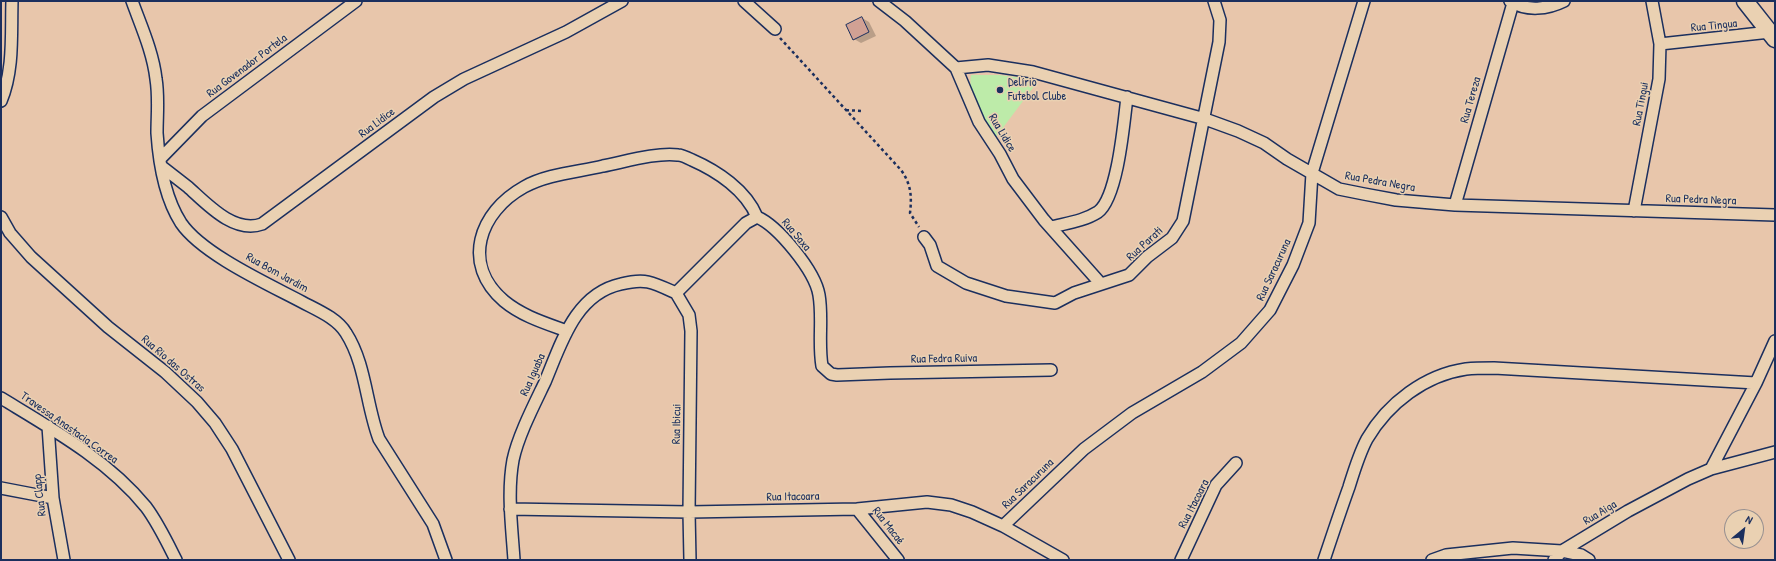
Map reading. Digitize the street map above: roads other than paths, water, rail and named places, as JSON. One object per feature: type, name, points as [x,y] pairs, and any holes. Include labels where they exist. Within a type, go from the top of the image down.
[{"type":"main road","points":[[1745,1],[1772,36]]},
{"type":"street","points":[[1,101],[10,73],[12,1]]},
{"type":"street","name":"Rua Bom Jardim","points":[[132,1],[146,37],[156,79],[157,133],[161,162],[172,209],[182,225],[201,244],[321,312],[346,331],[354,346],[379,439],[433,524],[446,560]]},
{"type":"street","name":"Rua Govenador Portela","points":[[161,162],[202,116],[356,1]]},
{"type":"street","name":"Rua Lidice","points":[[161,162],[226,218],[247,226],[262,224],[434,97],[464,79],[566,32],[622,1]]},
{"type":"street","points":[[744,1],[775,29]]},
{"type":"street","name":"Rua Lidice","points":[[879,1],[905,21],[956,68],[979,122],[1000,154],[1012,179],[1070,251],[1101,284]]},
{"type":"street","name":"Rua Parati","points":[[924,237],[930,246],[937,266],[966,283],[1006,296],[1055,303],[1074,293],[1129,276],[1147,257],[1172,238],[1183,221],[1204,119],[1220,30],[1220,20],[1214,1]]},
{"type":"street","name":"Rua Saracuruna","points":[[1004,526],[1084,449],[1132,413],[1202,372],[1241,343],[1270,310],[1293,265],[1309,223],[1312,173],[1364,1]]},
{"type":"street","points":[[1512,2],[1528,8],[1544,8],[1564,1]]},
{"type":"street","name":"Rua Tingui","points":[[1634,211],[1659,79],[1660,44],[1652,1]]},
{"type":"street","name":"Rua Tereza","points":[[1455,205],[1512,2]]},
{"type":"street","name":"Rua Tingua","points":[[1660,44],[1772,36]]},
{"type":"street","name":"Rua Pedra Negra","points":[[956,68],[988,65],[1033,72],[1204,119],[1238,131],[1264,143],[1339,189],[1396,200],[1455,205],[1775,215]]},
{"type":"street","points":[[1051,227],[1081,220],[1099,211],[1106,200],[1120,157],[1126,97]]},
{"type":"street","points":[[567,331],[527,316],[494,292],[485,279],[478,252],[481,236],[488,220],[503,202],[524,187],[544,179],[647,156],[678,154],[710,168],[734,187],[746,198],[757,217],[746,223],[676,293]]},
{"type":"street","name":"Rua Rio das Ostras","points":[[1,217],[10,233],[31,257],[108,327],[165,372],[197,402],[215,423],[232,449],[289,560]]},
{"type":"street","name":"Rua Saxa","points":[[757,217],[766,220],[783,236],[797,254],[814,282],[819,293],[821,312],[820,337],[822,366],[831,374],[837,375]]},
{"type":"street","name":"Rua Iguaba","points":[[514,560],[510,509],[513,460],[526,424],[567,331],[579,311],[593,297],[610,286],[629,282],[647,282],[676,293]]},
{"type":"street","name":"Rua Ibicui","points":[[676,293],[689,314],[691,331],[689,512],[690,560]]},
{"type":"street","points":[[1712,469],[1756,383],[1775,341]]},
{"type":"street","points":[[1324,560],[1366,440],[1380,420],[1397,402],[1417,387],[1440,376],[1466,369],[1494,368],[1756,383]]},
{"type":"street","name":"Rua Fedra Ruiva","points":[[837,375],[1050,370]]},
{"type":"street","name":"Travessa Anastacia Correa","points":[[1,398],[48,426],[95,459],[132,490],[147,509],[164,536],[176,560]]},
{"type":"street","name":"Rua Clapp","points":[[48,426],[52,498],[64,560]]},
{"type":"street","name":"Rua Aiga","points":[[1554,560],[1562,551],[1654,497],[1712,469],[1775,452]]},
{"type":"street","name":"Rua Itacoara","points":[[1181,560],[1216,485],[1236,464]]},
{"type":"street","points":[[1,488],[52,498]]},
{"type":"street","name":"Rua Itacoara","points":[[510,509],[689,512],[857,509],[927,502],[951,505],[972,512],[1004,526],[1063,560]]},
{"type":"street","name":"Rua Macaé","points":[[857,509],[898,560]]},
{"type":"street","points":[[1432,560],[1446,555],[1513,548],[1562,551],[1581,555],[1589,560]]},
{"type":"place","name":"Delírio Futebol Clube","points":[[1000,90]]}]
